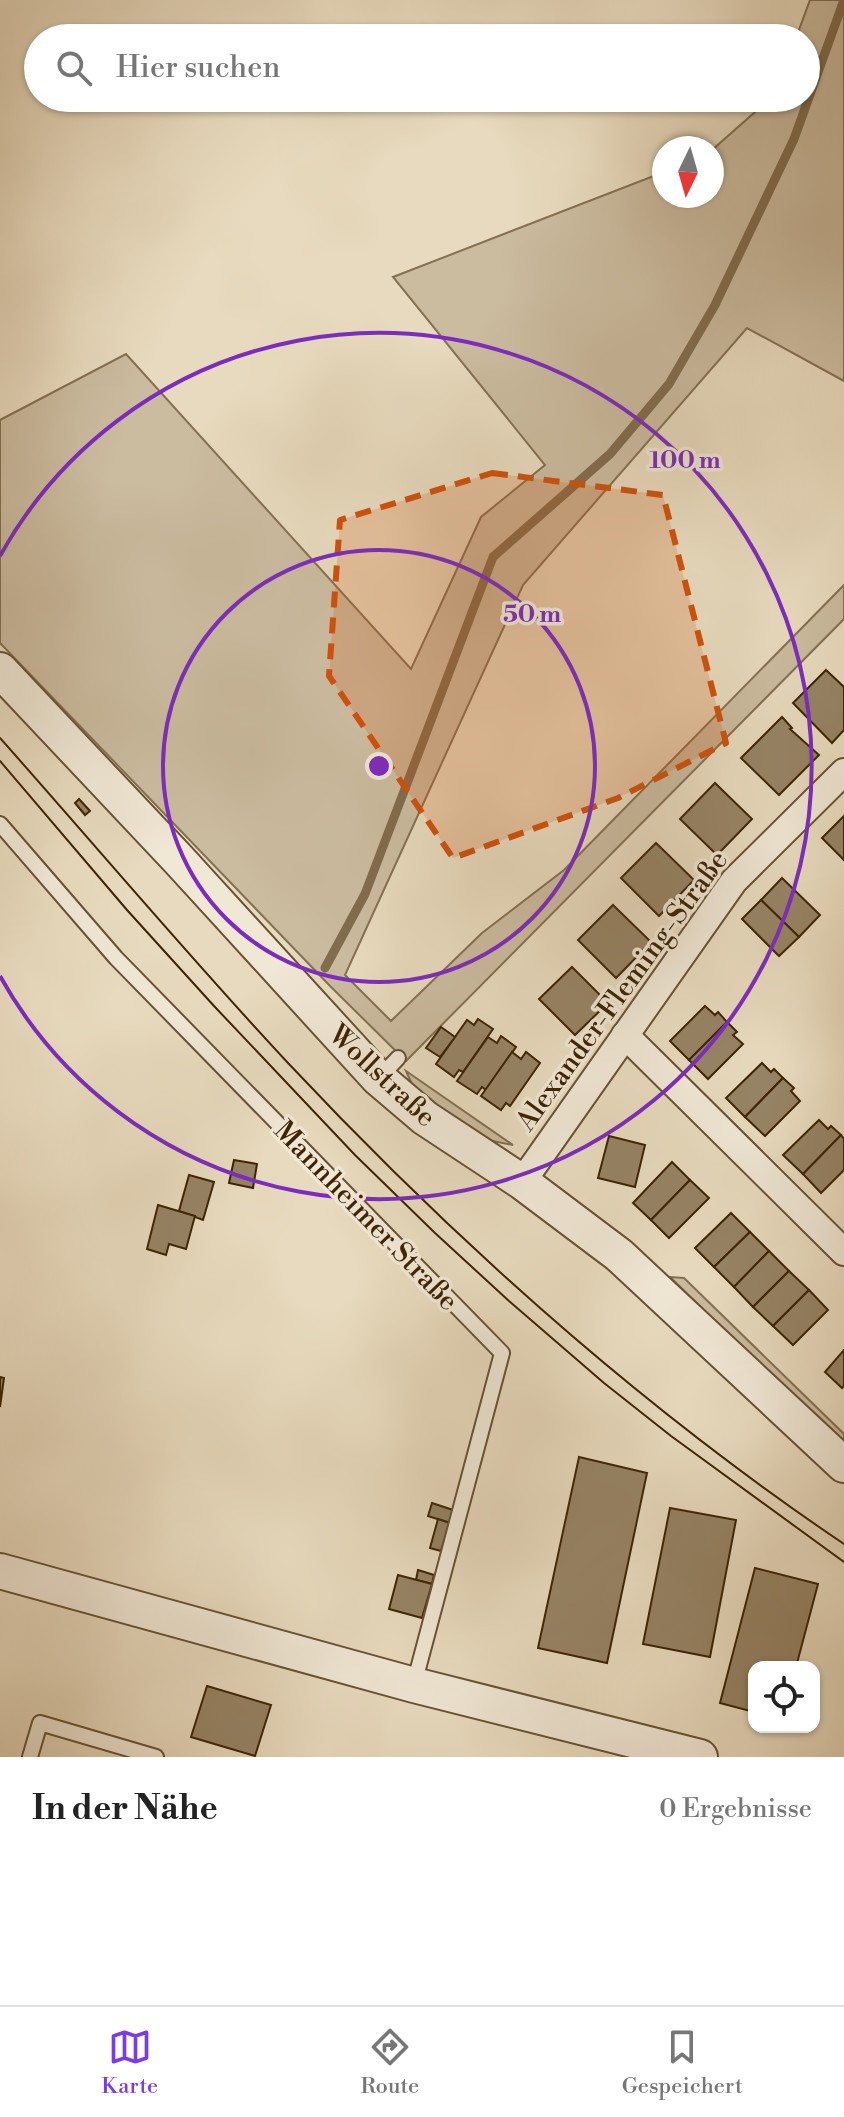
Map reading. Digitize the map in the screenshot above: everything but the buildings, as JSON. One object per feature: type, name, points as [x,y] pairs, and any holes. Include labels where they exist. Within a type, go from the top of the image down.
[{"type":"street","name":"Wollstraße","points":[[0,670],[179,860],[388,1068],[425,1118],[522,1182],[619,1255],[844,1465]]},
{"type":"street","name":"Alexander-Fleming-Straße","points":[[522,1182],[734,881],[844,772]]},
{"type":"street","points":[[625,1035],[844,1252]]},
{"type":"street","points":[[0,1571],[414,1685],[700,1757]]},
{"type":"lane","name":"Mannheimer Straße","points":[[0,824],[116,958],[502,1353],[414,1685]]},
{"type":"lane","points":[[30,1757],[40,1723],[156,1757]]},
{"type":"highlighted area","points":[[492,473],[663,495],[726,743],[618,798],[453,858],[329,676],[340,520]]},
{"type":"shaded area","points":[[810,0],[844,0],[844,381],[747,328],[523,585],[345,975],[391,1021],[482,933],[564,870],[844,585],[844,619],[406,1061],[0,643],[0,420],[126,354],[411,669],[481,517],[545,465],[393,277],[652,177],[652,208],[724,208],[724,139],[755,112],[820,112],[820,24],[801,24]]},
{"type":"shaded area","points":[[406,1071],[513,1145],[483,1139],[415,1091]]},
{"type":"shaded area","points":[[670,1277],[684,1278],[844,1434],[844,1447]]},
{"type":"waterway","points":[[820,67],[844,0]]},
{"type":"waterway","points":[[325,968],[365,894],[493,557],[610,454],[669,384],[715,305],[794,139],[804,112]]},
{"type":"tram line","points":[[0,738],[288,1063],[484,1258],[623,1379],[695,1436],[844,1544]]},
{"type":"tram line","points":[[0,761],[214,1006],[355,1155],[435,1233],[604,1383],[671,1436],[844,1562]]}]
